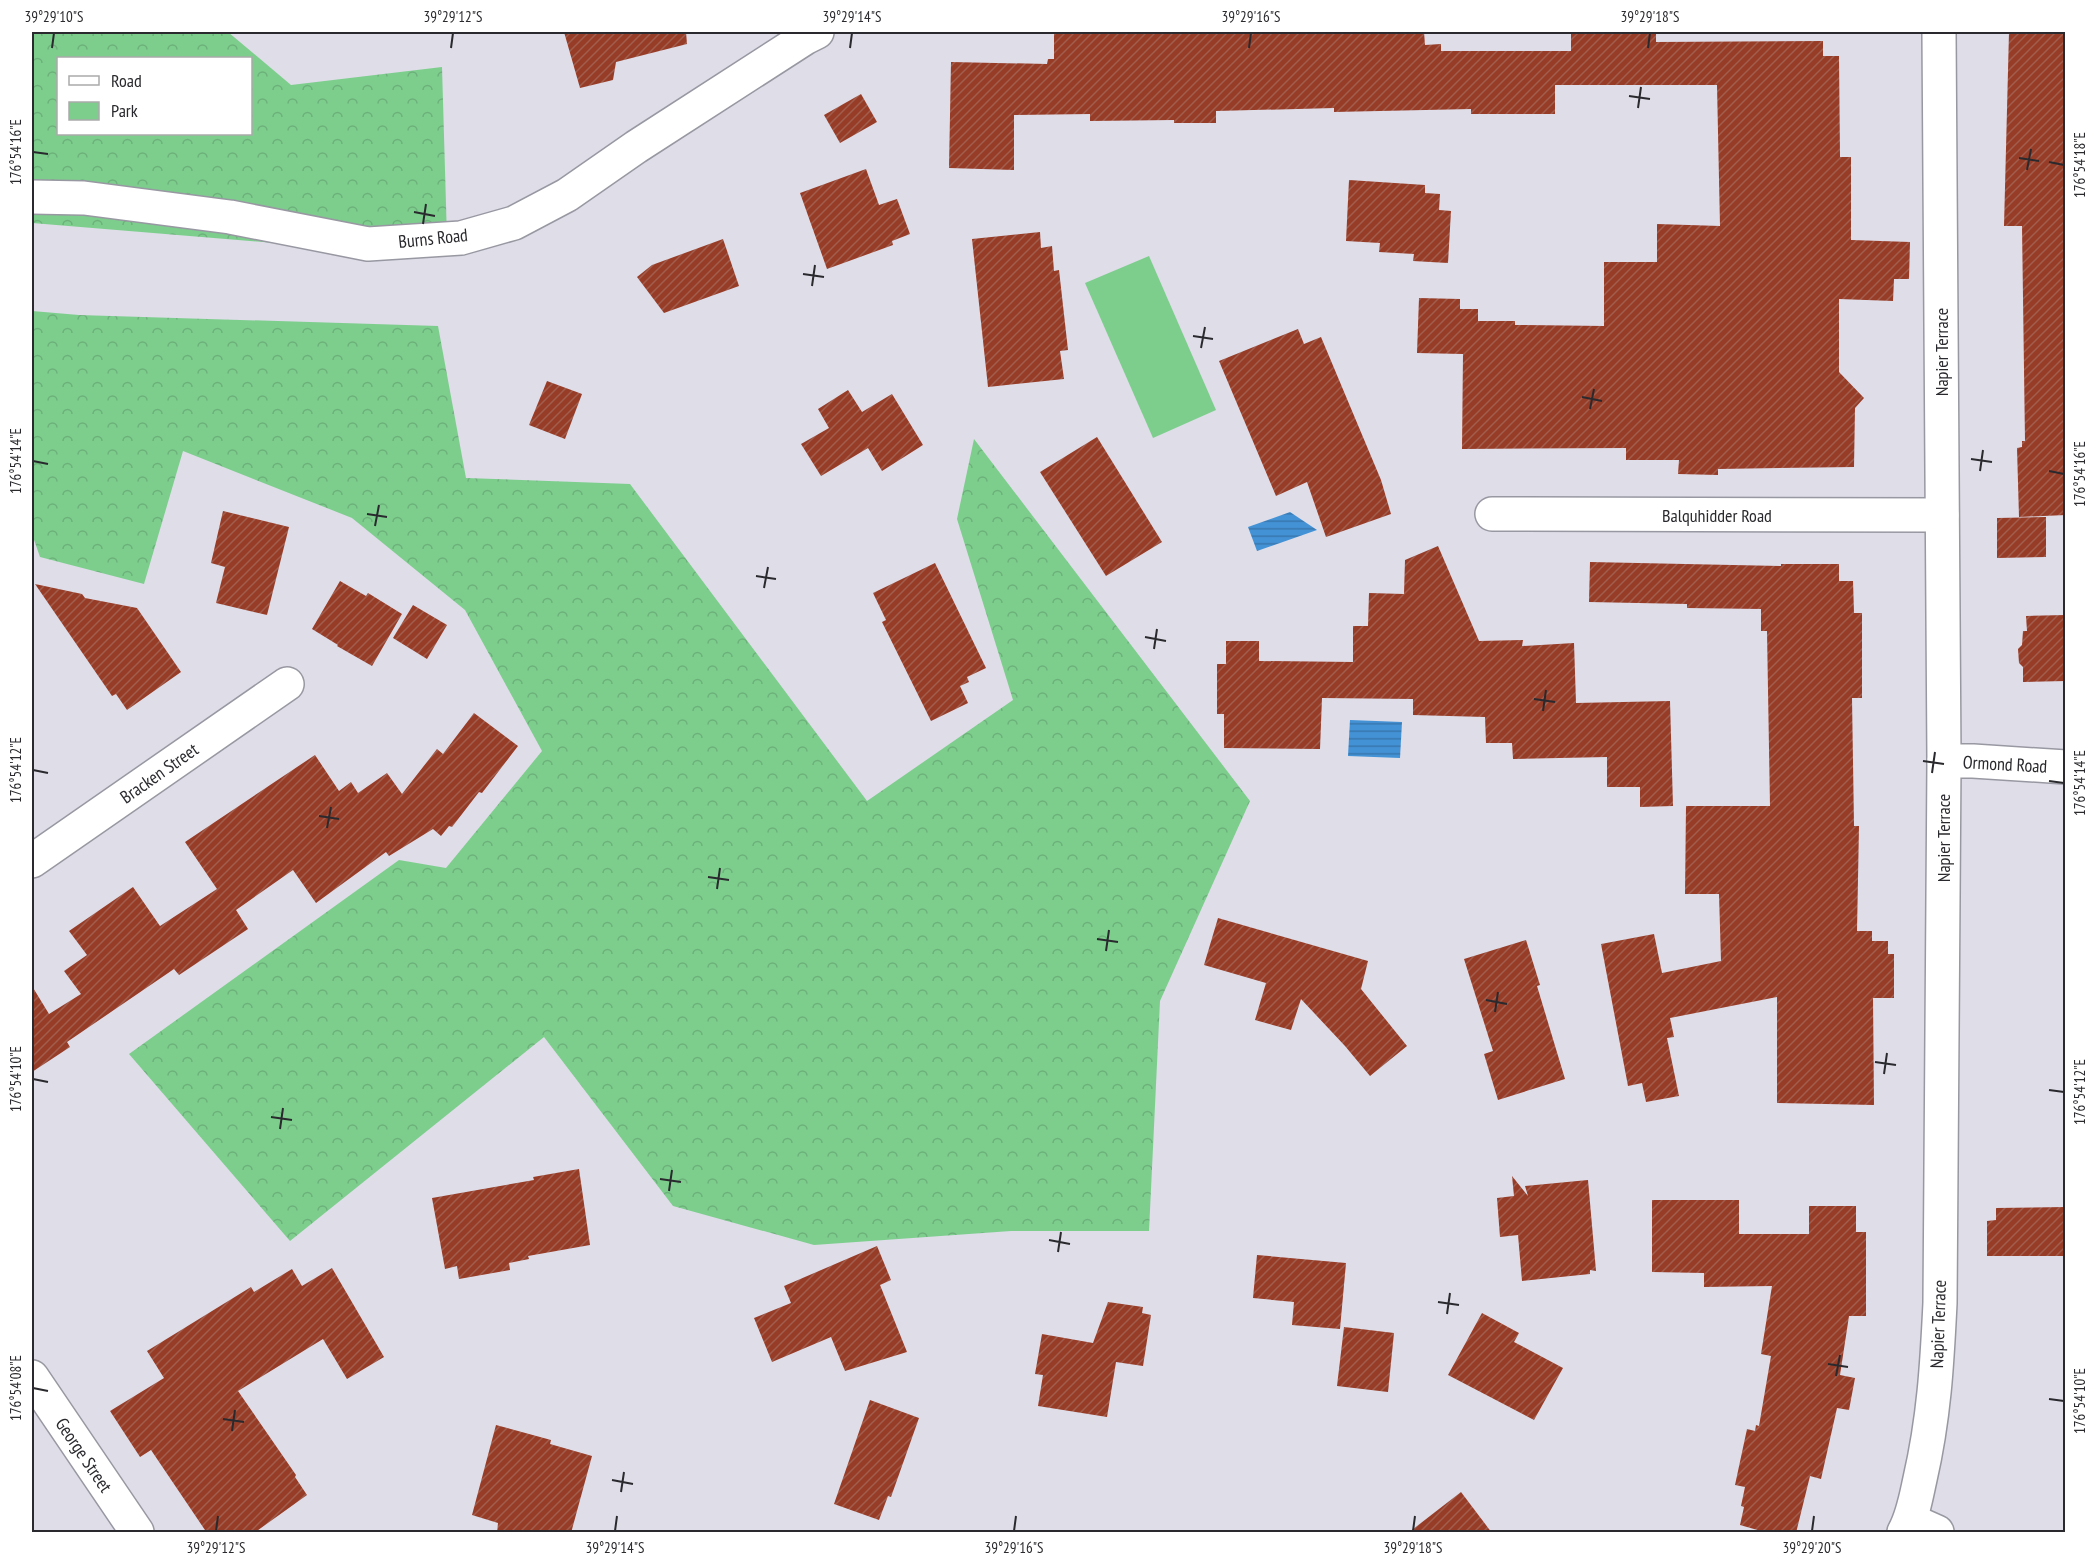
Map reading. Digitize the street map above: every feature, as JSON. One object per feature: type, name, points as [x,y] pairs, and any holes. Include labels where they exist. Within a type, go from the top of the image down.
[{"type":"street","name":"Burns Road","points":[[32,197],[84,198],[230,217],[368,244],[460,238],[514,223],[567,195],[636,147],[817,32]]},
{"type":"street","name":"Napier Terrace","points":[[1917,1528],[1937,1380],[1940,1303],[1944,761],[1939,32]]},
{"type":"street","name":"Balquhidder Road","points":[[1492,514],[1942,515]]},
{"type":"street","name":"Bracken Street","points":[[32,861],[286,684]]},
{"type":"street","name":"Ormond Road","points":[[1944,761],[2066,767]]},
{"type":"street","name":"George Street","points":[[32,1377],[137,1533]]},
{"type":"green space","points":[[32,32],[228,32],[291,85],[442,67],[447,239],[323,247],[32,223]]},
{"type":"green space","points":[[1149,256],[1216,410],[1153,438],[1085,283]]},
{"type":"green space","points":[[32,311],[79,315],[438,326],[466,478],[630,484],[867,801],[1013,700],[957,519],[974,439],[1250,801],[1160,1001],[1149,1231],[1011,1231],[814,1245],[673,1206],[544,1037],[290,1241],[129,1054],[399,860],[446,868],[542,751],[465,610],[352,518],[183,451],[144,584],[40,557],[32,534]]},
{"type":"water","points":[[1290,512],[1317,530],[1257,551],[1248,527]]},
{"type":"water","points":[[1350,720],[1402,722],[1400,758],[1348,756]]},
{"type":"building","points":[[564,32],[686,32],[687,44],[616,62],[613,80],[580,88]]},
{"type":"building","points":[[1061,32],[1424,32],[1425,45],[1441,44],[1441,51],[1571,51],[1571,32],[1656,32],[1656,42],[1823,41],[1823,56],[1839,56],[1840,157],[1851,157],[1851,240],[1910,242],[1909,279],[1894,279],[1893,301],[1839,299],[1839,372],[1864,398],[1855,408],[1854,467],[1718,469],[1718,475],[1678,474],[1679,460],[1626,460],[1626,448],[1462,449],[1463,354],[1417,353],[1419,298],[1460,299],[1460,309],[1478,309],[1478,321],[1515,321],[1515,325],[1604,326],[1604,262],[1657,262],[1657,224],[1720,226],[1717,85],[1555,85],[1555,114],[1471,114],[1471,109],[1334,112],[1334,108],[1216,111],[1216,123],[1174,123],[1174,120],[1090,121],[1090,114],[1014,115],[1014,170],[949,168],[951,62],[1047,64],[1048,59],[1054,59],[1054,34]]},
{"type":"building","points":[[2009,32],[2066,32],[2066,515],[2019,517],[2017,448],[2022,447],[2022,441],[2025,441],[2022,226],[2004,226]]},
{"type":"building","points":[[861,94],[877,122],[840,143],[824,115]]},
{"type":"building","points":[[866,169],[879,205],[897,199],[910,234],[892,241],[893,245],[827,269],[800,193]]},
{"type":"building","points":[[1349,180],[1425,185],[1425,193],[1440,194],[1439,210],[1451,211],[1448,263],[1413,261],[1414,254],[1379,252],[1380,243],[1346,241]]},
{"type":"building","points":[[1040,232],[1041,248],[1052,246],[1054,271],[1059,270],[1068,350],[1060,351],[1064,379],[988,387],[972,239]]},
{"type":"building","points":[[723,239],[739,286],[664,313],[637,277],[652,265]]},
{"type":"building","points":[[1298,329],[1304,344],[1321,337],[1381,480],[1391,514],[1326,537],[1307,482],[1276,496],[1219,361]]},
{"type":"building","points":[[547,381],[582,394],[565,439],[529,425]]},
{"type":"building","points":[[848,390],[862,412],[892,394],[923,445],[882,471],[868,448],[821,476],[801,444],[829,428],[818,409]]},
{"type":"building","points":[[1097,437],[1162,542],[1106,576],[1040,472]]},
{"type":"building","points":[[223,511],[289,527],[267,615],[216,603],[225,567],[211,563]]},
{"type":"building","points":[[2046,517],[2046,557],[1997,558],[1997,518]]},
{"type":"building","points":[[1438,546],[1479,641],[1523,640],[1522,646],[1574,643],[1576,703],[1670,701],[1673,806],[1640,807],[1640,787],[1607,787],[1607,757],[1513,759],[1512,743],[1486,743],[1485,717],[1413,715],[1413,699],[1322,698],[1320,749],[1224,748],[1224,714],[1217,714],[1217,664],[1226,664],[1226,641],[1259,641],[1259,661],[1353,662],[1353,626],[1368,626],[1369,593],[1404,594],[1405,560]]},
{"type":"building","points":[[1590,562],[1781,566],[1781,564],[1839,564],[1839,581],[1853,581],[1854,613],[1862,613],[1862,698],[1852,698],[1854,826],[1859,826],[1857,931],[1872,931],[1872,941],[1888,941],[1888,954],[1894,954],[1894,998],[1873,998],[1874,1105],[1777,1103],[1777,997],[1670,1018],[1674,1037],[1667,1038],[1679,1096],[1646,1102],[1642,1083],[1628,1086],[1601,944],[1654,934],[1662,973],[1721,961],[1719,894],[1685,894],[1686,806],[1770,806],[1767,631],[1761,631],[1761,609],[1687,608],[1687,604],[1589,602]]},
{"type":"building","points":[[935,563],[986,668],[967,677],[969,682],[960,686],[968,703],[931,721],[882,622],[886,620],[873,593]]},
{"type":"building","points":[[340,581],[366,596],[368,593],[402,614],[372,666],[312,629]]},
{"type":"building","points":[[35,584],[82,594],[85,598],[137,608],[181,672],[127,710],[116,694],[112,696]]},
{"type":"building","points":[[413,605],[447,625],[427,659],[393,638]]},
{"type":"building","points":[[2066,615],[2066,681],[2023,682],[2023,667],[2019,663],[2018,649],[2022,645],[2023,631],[2027,631],[2026,616]]},
{"type":"building","points":[[474,713],[518,746],[482,793],[479,792],[452,827],[449,826],[441,836],[433,829],[389,856],[386,852],[316,903],[293,870],[236,910],[248,929],[179,975],[174,969],[67,1042],[70,1047],[32,1072],[32,986],[49,1014],[81,994],[64,971],[87,955],[69,931],[133,887],[160,926],[217,889],[185,842],[315,755],[339,791],[351,782],[358,793],[387,773],[402,794],[437,749],[443,754]]},
{"type":"building","points":[[1218,918],[1368,961],[1361,989],[1407,1046],[1370,1076],[1301,999],[1291,1030],[1255,1020],[1266,983],[1204,965]]},
{"type":"building","points":[[1526,940],[1540,985],[1537,986],[1565,1079],[1498,1100],[1484,1054],[1493,1051],[1464,959]]},
{"type":"building","points":[[579,1169],[590,1245],[528,1256],[529,1259],[509,1263],[510,1270],[459,1279],[457,1266],[445,1269],[432,1198],[534,1180],[533,1177]]},
{"type":"building","points":[[1512,1176],[1528,1196],[1525,1186],[1588,1180],[1596,1271],[1590,1270],[1590,1274],[1522,1281],[1518,1235],[1500,1237],[1497,1198],[1514,1196]]},
{"type":"building","points":[[1652,1200],[1739,1200],[1739,1234],[1809,1234],[1809,1206],[1856,1206],[1856,1232],[1866,1232],[1866,1316],[1849,1316],[1840,1375],[1855,1378],[1849,1410],[1837,1408],[1821,1479],[1810,1476],[1796,1533],[1768,1533],[1740,1525],[1745,1487],[1735,1485],[1747,1429],[1755,1431],[1756,1425],[1759,1426],[1771,1356],[1761,1354],[1772,1286],[1704,1287],[1704,1273],[1652,1272]]},
{"type":"building","points":[[2066,1207],[2066,1256],[1987,1256],[1987,1221],[1996,1220],[1996,1208]]},
{"type":"building","points":[[877,1246],[891,1280],[880,1285],[907,1352],[845,1371],[831,1337],[772,1362],[754,1318],[791,1303],[784,1286]]},
{"type":"building","points":[[1257,1255],[1346,1263],[1340,1329],[1292,1325],[1294,1302],[1253,1298]]},
{"type":"building","points":[[332,1268],[384,1357],[347,1379],[323,1339],[238,1391],[296,1475],[295,1477],[307,1495],[254,1533],[207,1533],[151,1450],[140,1457],[110,1411],[164,1378],[147,1351],[251,1287],[254,1292],[292,1269],[302,1286]]},
{"type":"building","points":[[1108,1302],[1143,1307],[1142,1313],[1151,1315],[1143,1366],[1116,1362],[1107,1417],[1038,1406],[1043,1375],[1035,1374],[1042,1334],[1093,1343]]},
{"type":"building","points":[[1482,1313],[1519,1333],[1514,1342],[1563,1368],[1534,1420],[1448,1375]]},
{"type":"building","points":[[1344,1327],[1394,1333],[1388,1392],[1337,1386]]},
{"type":"building","points":[[870,1400],[919,1418],[891,1497],[888,1496],[879,1520],[834,1504]]},
{"type":"building","points":[[496,1425],[551,1440],[550,1444],[592,1456],[571,1533],[497,1533],[498,1523],[472,1515]]},
{"type":"building","points":[[1461,1492],[1492,1533],[1408,1533]]}]
